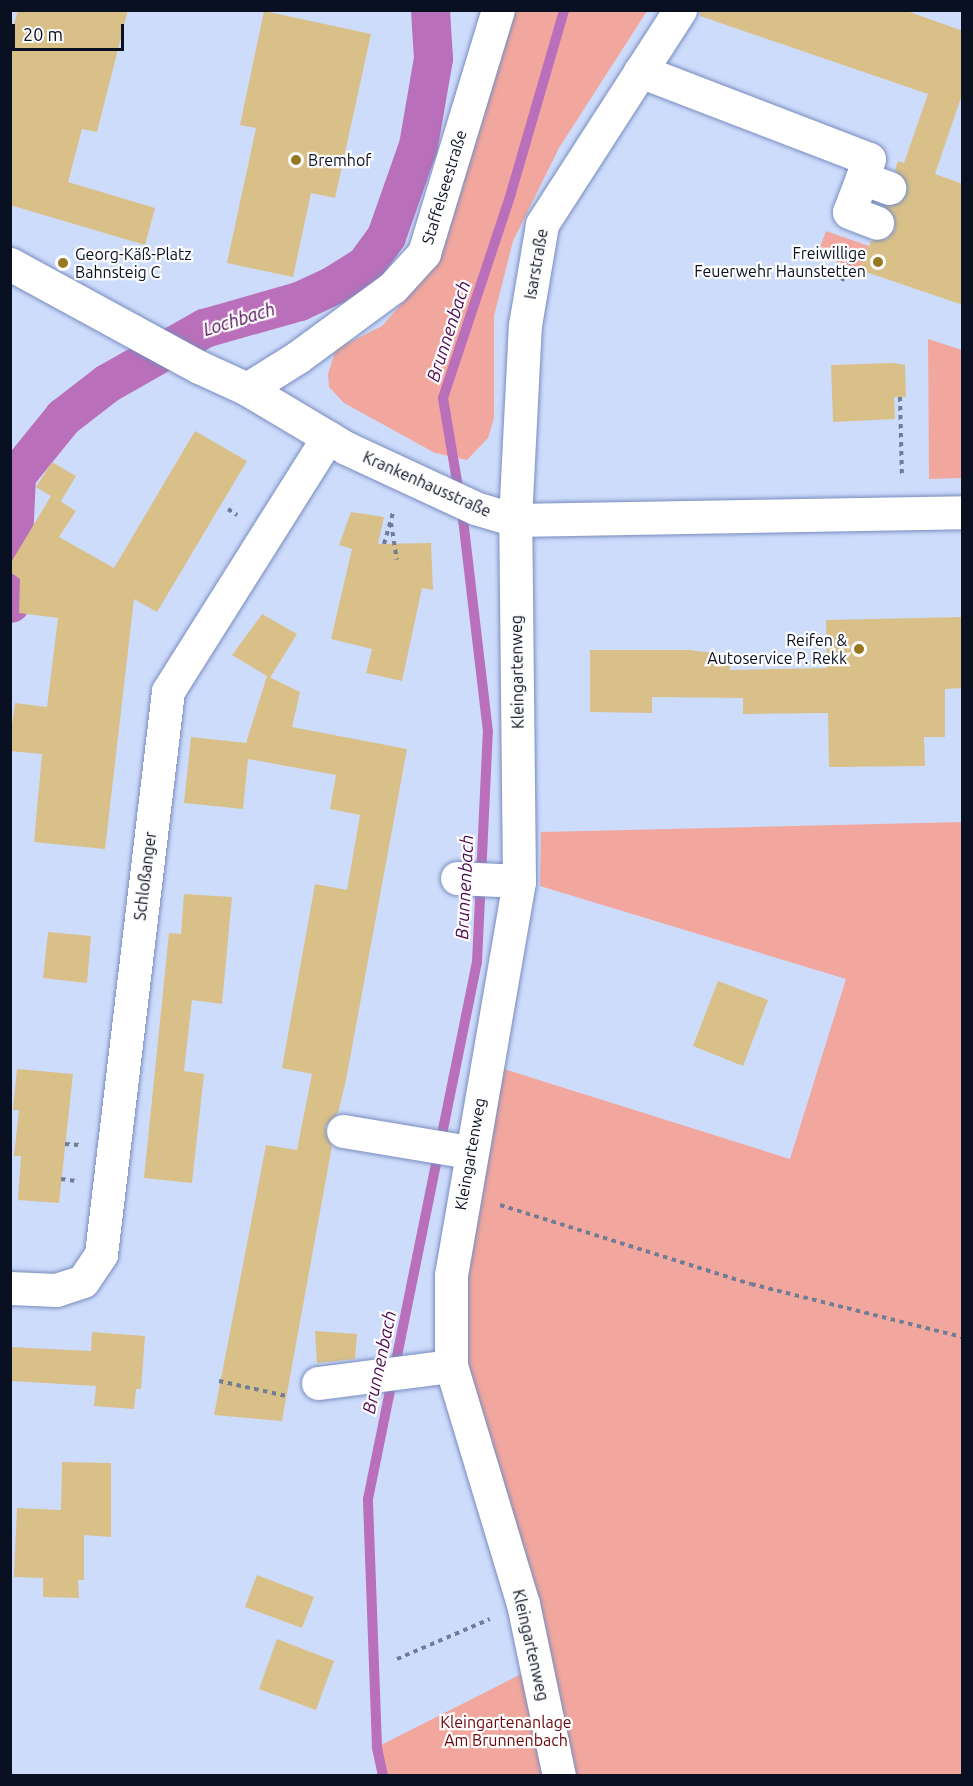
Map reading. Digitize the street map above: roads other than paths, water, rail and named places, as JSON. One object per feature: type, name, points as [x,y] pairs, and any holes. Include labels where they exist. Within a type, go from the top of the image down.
[{"type":"street","name":"Staffelseestraße","points":[[247,389],[298,357],[393,287],[424,253],[498,10]]},
{"type":"street","name":"Isarstraße","points":[[515,520],[525,325],[542,224],[680,10]]},
{"type":"street","points":[[640,71],[869,159],[876,183],[849,212],[877,223]]},
{"type":"street","name":"Krankenhausstraße","points":[[10,264],[199,367],[247,389],[337,442],[475,508],[515,520],[963,512]]},
{"type":"street","name":"Schloßanger","points":[[11,1288],[56,1290],[83,1281],[101,1254],[168,691],[337,442]]},
{"type":"street","name":"Kleingartenweg","points":[[515,520],[511,880],[464,1151],[462,1193],[451,1275],[451,1366],[523,1604],[559,1776]]},
{"type":"street","points":[[457,878],[511,880]]},
{"type":"street","points":[[343,1131],[464,1151]]},
{"type":"street","points":[[306,1390],[358,1378],[451,1366]]},
{"type":"waterway","name":"Lochbach","points":[[10,603],[16,475],[63,417],[107,383],[204,328],[299,301],[333,285],[365,265],[386,236],[418,145],[433,58],[430,10]]},
{"type":"waterway","name":"Brunnenbach","points":[[459,493],[443,398],[511,193],[564,10]]},
{"type":"waterway","name":"Brunnenbach","points":[[383,1776],[377,1747],[368,1499],[477,962],[488,732],[462,509]]},
{"type":"place","name":"Bremhof","points":[[296,160]]},
{"type":"place","name":"Freiwillige Feuerwehr Haunstetten","points":[[878,262]]},
{"type":"place","name":"Georg-Käß-Platz Bahnsteig C","points":[[63,263]]},
{"type":"place","name":"Reifen & Autoservice P. Rekk","points":[[859,649]]},
{"type":"park label","name":"Kleingartenanlage Am Brunnenbach","points":[[506,1731]]}]
